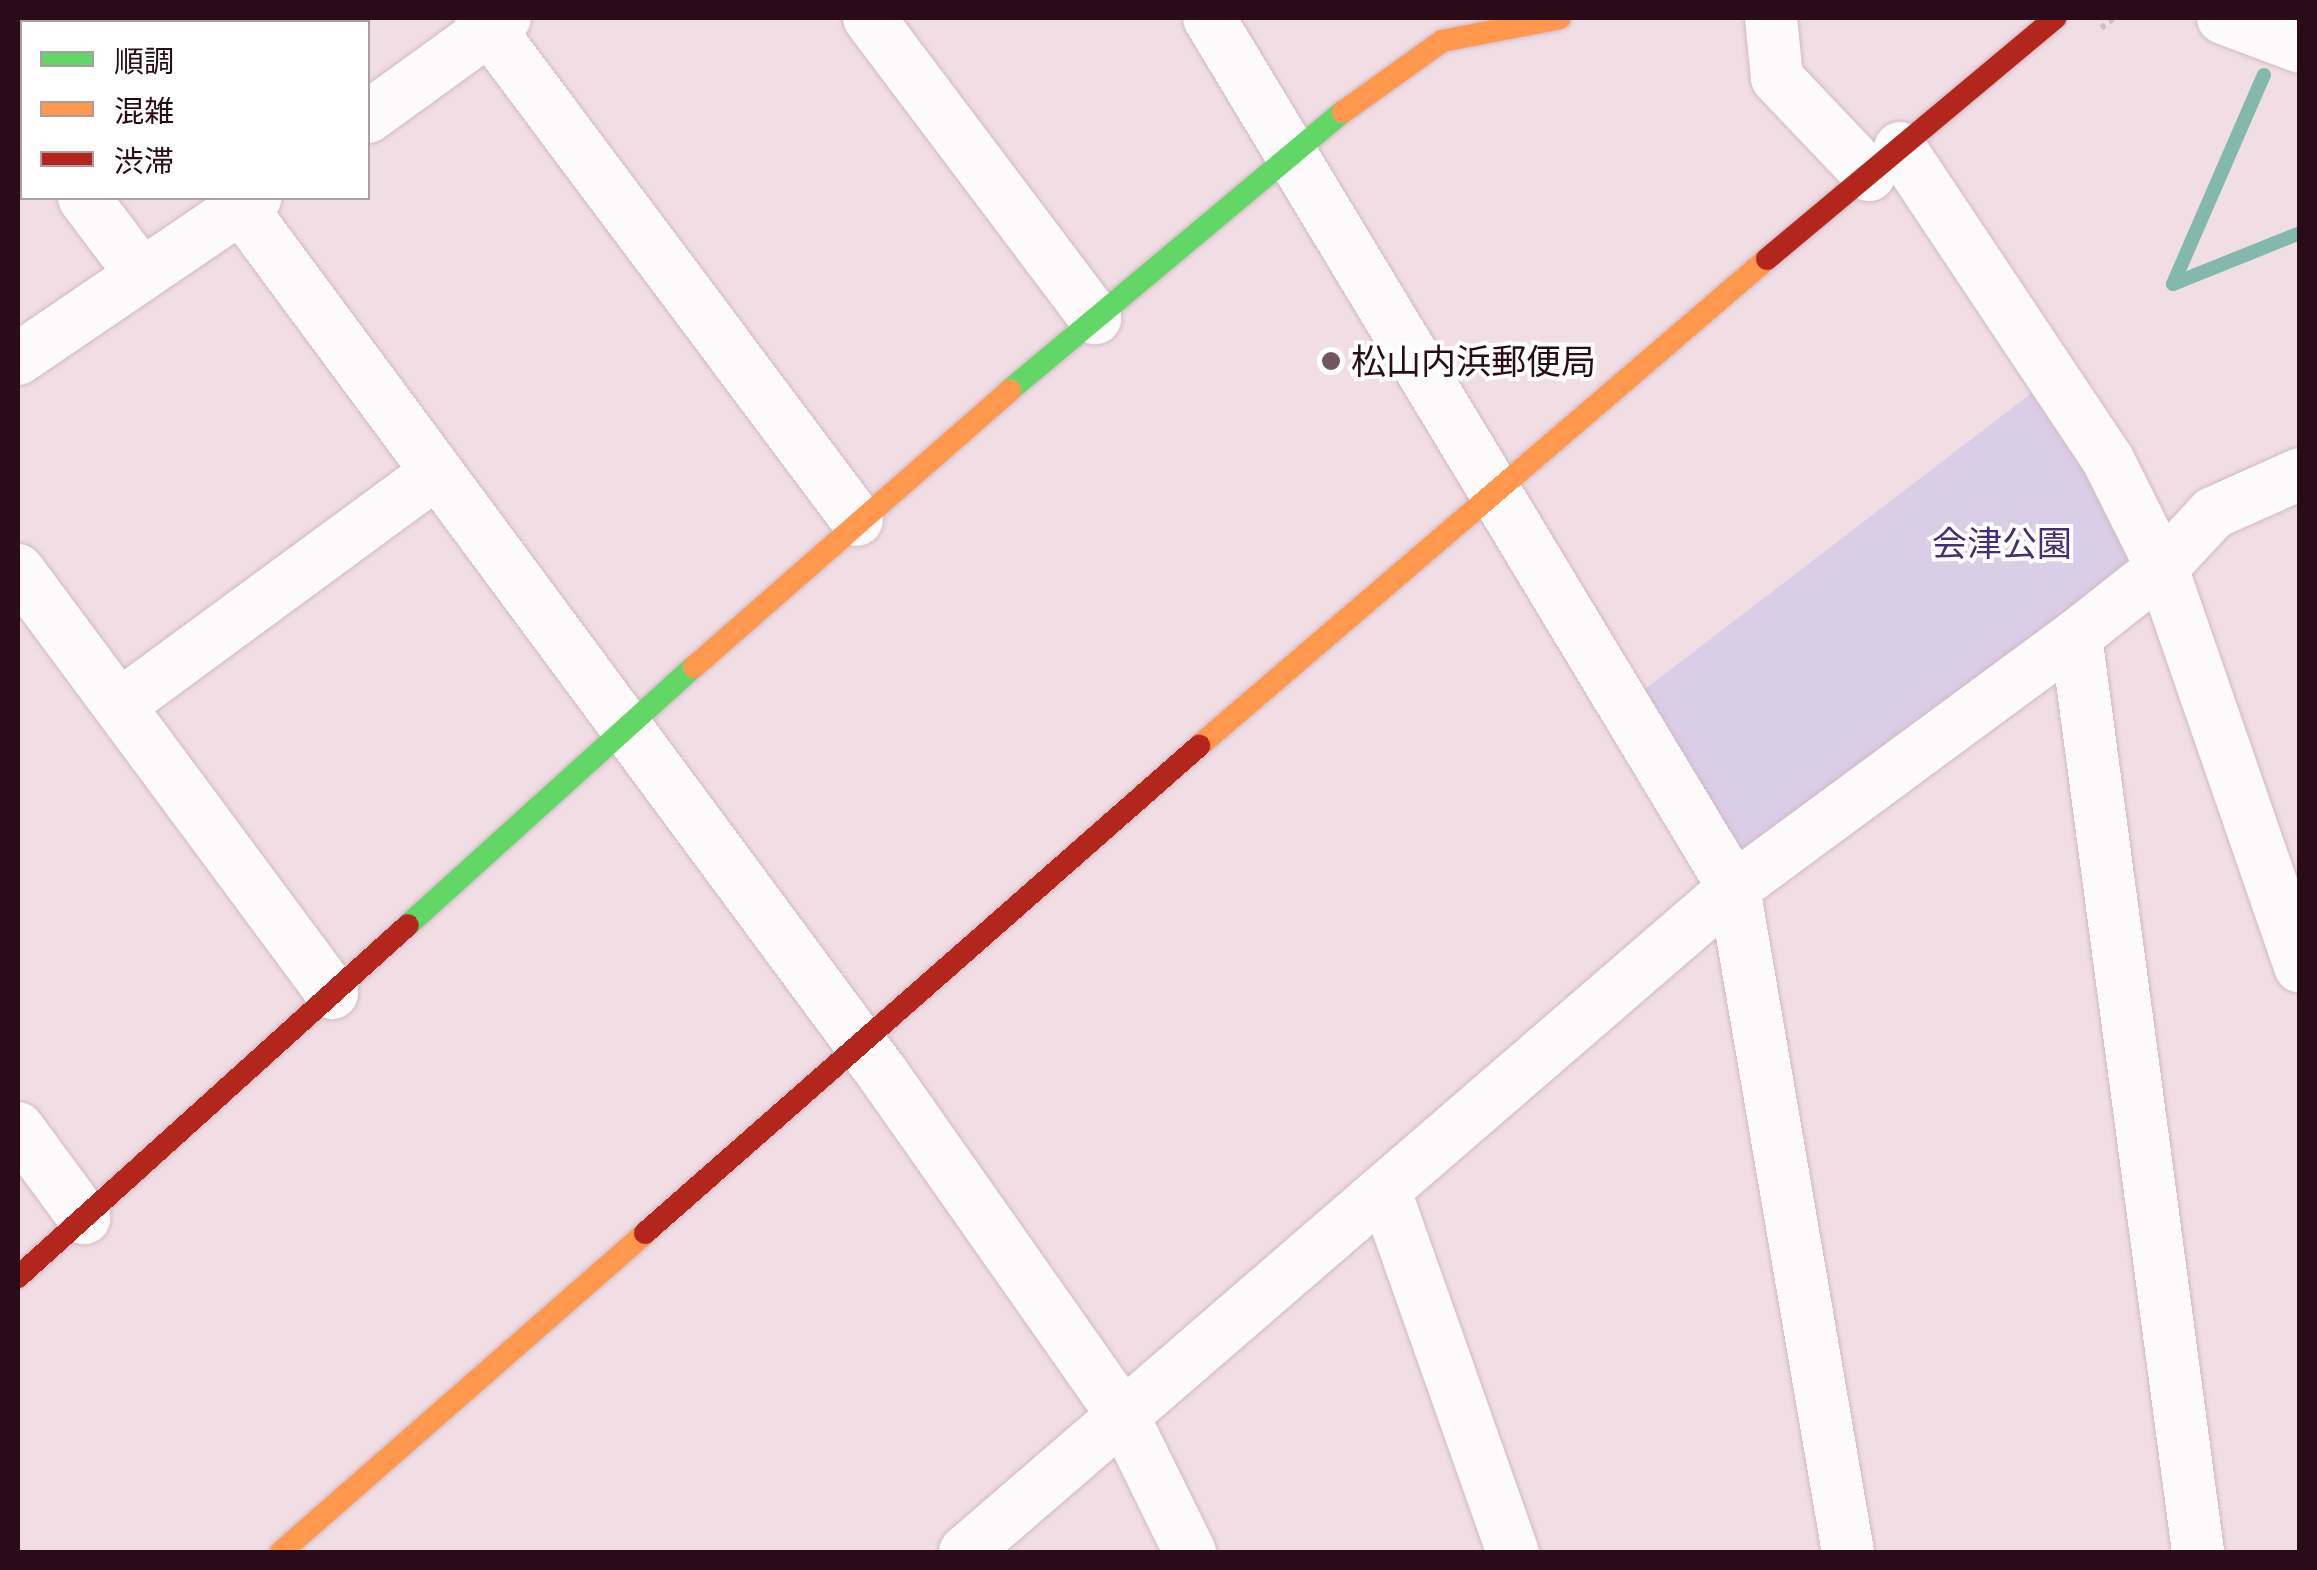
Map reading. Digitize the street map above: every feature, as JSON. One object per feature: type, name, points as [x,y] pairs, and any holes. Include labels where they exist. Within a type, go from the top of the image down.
[{"type":"street","points":[[869,18],[1095,318]]},
{"type":"street","points":[[1209,18],[1496,484],[1734,888],[1848,1552]]},
{"type":"street","points":[[18,1277],[857,520],[1291,150],[1442,41],[1560,18]]},
{"type":"street","points":[[1771,18],[1778,78],[1884,161],[2108,460],[2162,568],[2300,968]]},
{"type":"street","points":[[296,1547],[1496,484],[2055,18]]},
{"type":"street","points":[[2222,18],[2300,46]]},
{"type":"street","points":[[370,114],[492,21],[857,520]]},
{"type":"street","points":[[86,200],[142,275]]},
{"type":"street","points":[[18,359],[243,201],[435,474],[864,1047],[1123,1416],[1190,1552]]},
{"type":"street","points":[[120,705],[435,474]]},
{"type":"street","points":[[965,1552],[1387,1198],[1734,888],[2076,636],[2162,568],[2213,513],[2300,474]]},
{"type":"street","points":[[18,570],[332,993]]},
{"type":"street","points":[[2076,636],[2198,1552]]},
{"type":"street","points":[[18,1128],[84,1218]]},
{"type":"street","points":[[1387,1198],[1514,1552]]},
{"type":"green space","name":"会津公園","points":[[2037,389],[2146,565],[1738,856],[1645,689]]},
{"type":"waterway","points":[[2173,284],[2264,75]]},
{"type":"waterway","points":[[2173,284],[2300,233]]},
{"type":"traffic: fast","points":[[1010,390],[1343,112]]},
{"type":"traffic: fast","points":[[408,925],[694,667]]},
{"type":"traffic: slow","points":[[1343,112],[1442,41],[1560,18]]},
{"type":"traffic: slow","points":[[1199,746],[1767,259]]},
{"type":"traffic: slow","points":[[694,667],[1010,390]]},
{"type":"traffic: slow","points":[[281,1552],[645,1233]]},
{"type":"traffic: jam","points":[[1767,259],[2055,18]]},
{"type":"traffic: jam","points":[[645,1233],[1199,746]]},
{"type":"traffic: jam","points":[[18,1277],[408,925]]},
{"type":"place","name":"松山内浜郵便局","points":[[1331,361]]}]
